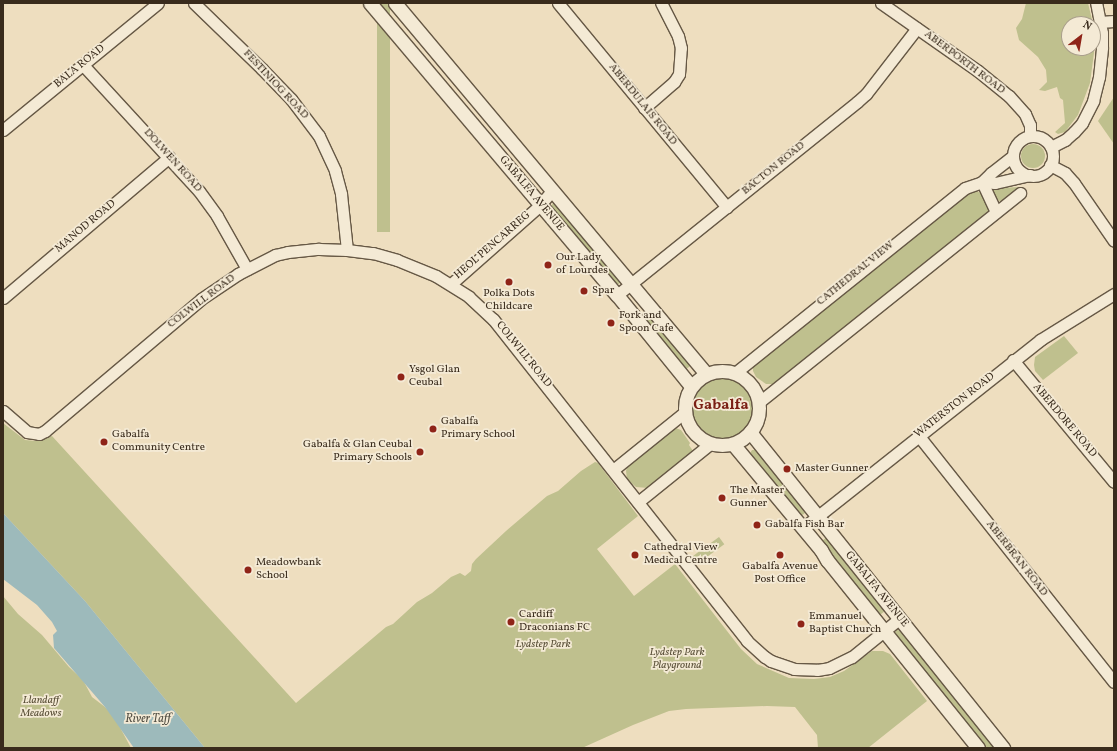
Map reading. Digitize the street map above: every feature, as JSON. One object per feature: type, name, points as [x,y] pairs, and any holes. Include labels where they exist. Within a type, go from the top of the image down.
[{"type":"street","name":"BALA ROAD","points":[[3,130],[158,3]]},
{"type":"street","name":"FESTINIOG ROAD","points":[[194,3],[276,84],[310,124],[318,136],[335,171],[341,194],[347,250]]},
{"type":"street","name":"GABALFA AVENUE","points":[[370,3],[541,204],[691,386]]},
{"type":"street","name":"GABALFA AVENUE","points":[[395,3],[706,373]]},
{"type":"street","name":"ABERDULAIS ROAD","points":[[558,3],[727,207]]},
{"type":"street","points":[[644,108],[674,82],[679,74],[681,48],[678,36],[661,3]]},
{"type":"street","name":"ABERPORTH ROAD","points":[[881,3],[978,71],[1009,96],[1025,114],[1030,125],[1030,136]]},
{"type":"street","points":[[1096,3],[1099,16]]},
{"type":"street","points":[[1101,22],[1114,21]]},
{"type":"street","name":"BACTON ROAD","points":[[617,295],[857,102],[917,28]]},
{"type":"street","points":[[1051,147],[1065,140],[1074,132],[1090,110],[1102,62],[1101,28]]},
{"type":"street","name":"DOLWEN ROAD","points":[[83,65],[170,157],[199,191],[217,216],[247,269]]},
{"type":"street","points":[[1030,136],[1042,138],[1051,147],[1052,153],[1050,165],[1042,173],[1030,175],[1020,171],[1016,167],[1013,156],[1014,151],[1020,141],[1030,136]]},
{"type":"street","name":"CATHEDRAL VIEW","points":[[735,373],[958,193],[982,182],[1013,156]]},
{"type":"street","name":"MANOD ROAD","points":[[3,298],[170,157]]},
{"type":"street","points":[[1050,165],[1065,173],[1074,183],[1114,241]]},
{"type":"street","name":"CATHEDRAL VIEW","points":[[982,182],[995,183],[1030,175]]},
{"type":"street","points":[[982,182],[996,212]]},
{"type":"street","name":"HEOL PENCARREG","points":[[451,284],[541,204],[552,191]]},
{"type":"street","points":[[758,404],[1020,193]]},
{"type":"street","name":"COLWILL ROAD","points":[[3,412],[27,432],[39,434],[48,429],[201,299],[247,269],[274,255],[288,252],[347,250],[373,253],[397,260],[451,284],[484,310],[507,334],[747,641],[771,662],[783,666],[806,670],[828,668],[852,657],[899,619]]},
{"type":"street","name":"WATERSTON ROAD","points":[[803,528],[1013,360],[1040,340],[1114,294]]},
{"type":"street","name":"ABERDORE ROAD","points":[[1013,360],[1114,482]]},
{"type":"street","points":[[725,371],[735,373],[744,378],[757,395],[757,419],[750,432],[741,441],[725,446],[711,443],[695,434],[690,426],[685,412],[686,398],[696,379],[706,373],[725,371]]},
{"type":"street","points":[[613,470],[685,412]]},
{"type":"street","name":"GABALFA AVENUE","points":[[750,432],[816,517],[1003,748]]},
{"type":"street","name":"ABERBRAN ROAD","points":[[918,435],[1114,682]]},
{"type":"street","points":[[638,502],[711,443]]},
{"type":"street","name":"GABALFA AVENUE","points":[[733,444],[803,528],[978,748]]},
{"type":"green space","points":[[377,3],[390,3],[390,232],[377,232]]},
{"type":"green space","points":[[1026,3],[1088,3],[1091,16],[1061,16],[1061,56],[1094,56],[1090,83],[1078,115],[1065,132],[1058,134],[1055,132],[1065,123],[1063,100],[1060,98],[1057,87],[1045,91],[1039,90],[1047,82],[1046,70],[1038,57],[1019,40],[1016,28],[1022,19]]},
{"type":"green space","points":[[1114,97],[1114,144],[1098,121]]},
{"type":"green space","points":[[1033,144],[1038,145],[1044,151],[1044,161],[1038,167],[1033,168],[1028,167],[1022,161],[1021,156],[1022,151],[1028,145]]},
{"type":"green space","points":[[998,186],[1001,188],[1019,187],[1000,201],[995,199],[992,192],[995,187]]},
{"type":"green space","points":[[973,190],[981,193],[989,208],[987,214],[775,384],[766,384],[756,377],[753,371],[753,364],[963,195]]},
{"type":"green space","points":[[553,203],[557,204],[621,280],[619,284],[615,285],[550,209]]},
{"type":"green space","points":[[648,310],[692,364],[684,371],[640,316]]},
{"type":"green space","points":[[1064,336],[1078,353],[1043,380],[1035,371],[1035,357]]},
{"type":"green space","points":[[722,376],[740,382],[748,390],[754,408],[748,426],[740,434],[722,440],[704,434],[696,426],[690,408],[696,390],[704,382]]},
{"type":"green space","name":"Lydstep Park","points":[[3,423],[25,440],[36,441],[52,436],[296,703],[386,627],[393,624],[417,602],[432,593],[451,577],[460,573],[465,576],[471,571],[472,564],[476,559],[506,531],[547,496],[558,491],[581,471],[595,462],[598,463],[638,516],[597,549],[634,596],[675,564],[741,649],[757,664],[789,678],[814,679],[830,677],[844,671],[872,651],[883,651],[890,654],[927,701],[868,748],[818,748],[817,735],[795,707],[767,706],[669,711],[633,725],[582,748],[205,748],[85,601],[3,513]]},
{"type":"green space","points":[[673,427],[681,430],[690,443],[689,445],[693,451],[648,488],[636,487],[627,479],[626,471],[628,463]]},
{"type":"green space","points":[[752,450],[756,450],[806,511],[804,514],[800,516],[749,455]]},
{"type":"green space","points":[[719,537],[724,544],[698,564],[692,556]]},
{"type":"green space","points":[[827,537],[886,610],[878,616],[819,543]]},
{"type":"green space","name":"Llandaff Meadows","points":[[3,596],[18,614],[42,635],[69,667],[83,680],[92,697],[105,707],[115,718],[131,748],[3,748]]},
{"type":"green space","points":[[897,630],[902,631],[997,748],[984,748],[894,634]]},
{"type":"water","name":"River Taff","points":[[3,513],[85,601],[205,748],[134,748],[105,707],[54,648],[53,635],[57,631],[52,622],[37,605],[3,579]]},
{"type":"place","name":"Our Lady of Lourdes","points":[[548,265]]},
{"type":"place","name":"Polka Dots Childcare","points":[[509,282]]},
{"type":"place","name":"Spar","points":[[584,291]]},
{"type":"place","name":"Fork and Spoon Cafe","points":[[611,323]]},
{"type":"place","name":"Ysgol Glan Ceubal","points":[[401,377]]},
{"type":"place","name":"Gabalfa Primary School","points":[[433,429]]},
{"type":"place","name":"Gabalfa Community Centre","points":[[104,442]]},
{"type":"place","name":"Gabalfa & Glan Ceubal Primary Schools","points":[[420,452]]},
{"type":"place","name":"Master Gunner","points":[[787,469]]},
{"type":"place","name":"The Master Gunner","points":[[722,498]]},
{"type":"place","name":"Gabalfa Fish Bar","points":[[757,525]]},
{"type":"place","name":"Cathedral View Medical Centre","points":[[635,555]]},
{"type":"place","name":"Gabalfa Avenue Post Office","points":[[780,555]]},
{"type":"place","name":"Meadowbank School","points":[[248,570]]},
{"type":"place","name":"Cardiff Draconians FC","points":[[511,622]]},
{"type":"place","name":"Emmanuel Baptist Church","points":[[801,624]]},
{"type":"district","name":"Gabalfa","points":[[721,406]]},
{"type":"park label","name":"Lydstep Park Playground","points":[[677,660]]}]
